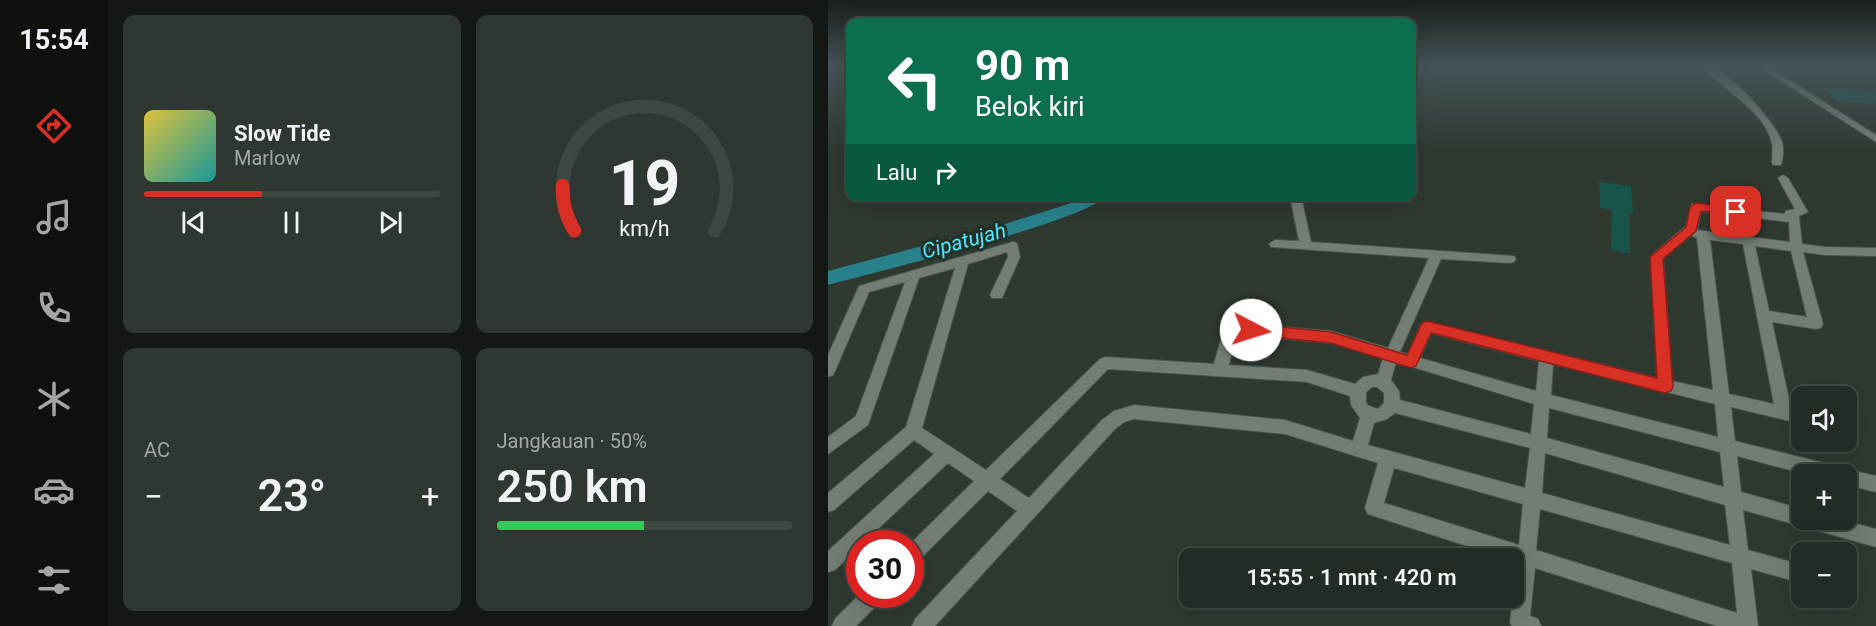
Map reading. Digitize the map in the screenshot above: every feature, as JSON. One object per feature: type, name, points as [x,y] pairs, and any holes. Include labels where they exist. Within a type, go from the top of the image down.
[{"type":"street","points":[[1740,95],[1773,131],[1778,143],[1777,163]]},
{"type":"street","points":[[1808,95],[1876,139]]},
{"type":"street","points":[[1783,178],[1802,212],[1790,214],[1796,219]]},
{"type":"street","points":[[1296,201],[1306,246]]},
{"type":"street","points":[[1388,458],[1374,508],[1748,626],[1723,399],[1696,234],[1692,228],[1696,207],[1796,219]]},
{"type":"street","points":[[1763,315],[1816,324],[1796,248],[1796,219]]},
{"type":"street","points":[[1665,386],[1657,257],[1696,234],[1796,248],[1876,252]]},
{"type":"street","points":[[1748,241],[1784,413]]},
{"type":"street","points":[[1275,244],[1510,259]]},
{"type":"street","points":[[828,370],[864,289],[1013,246],[1014,257],[997,295]]},
{"type":"street","points":[[1383,383],[1391,356],[1437,254]]},
{"type":"street","points":[[828,504],[913,431],[963,261]]},
{"type":"street","points":[[828,447],[862,420],[914,275]]},
{"type":"street","points":[[1411,362],[1427,327],[1791,415]]},
{"type":"street","points":[[1220,370],[1231,328],[1331,337],[1543,400],[1794,464]]},
{"type":"street","points":[[1531,626],[1520,622],[1547,356]]},
{"type":"street","points":[[924,543],[1105,363],[1307,376],[1356,391]]},
{"type":"street","points":[[1366,383],[1383,383],[1392,390],[1394,400],[1384,412],[1369,413],[1358,405],[1356,391],[1366,383]]},
{"type":"street","points":[[1392,405],[1537,442],[1791,516]]},
{"type":"street","points":[[922,626],[1107,425],[1119,416],[1134,412],[1285,427],[1358,450],[1533,497],[1791,571]]},
{"type":"street","points":[[1358,450],[1369,413]]},
{"type":"street","points":[[913,431],[1030,509]]},
{"type":"street","points":[[828,563],[947,453]]},
{"type":"street","points":[[1857,480],[1876,484]]},
{"type":"street","points":[[1845,530],[1876,538]]},
{"type":"street","points":[[842,626],[860,608]]},
{"type":"building","points":[[1831,95],[1876,95],[1876,104],[1835,101]]},
{"type":"building","points":[[1599,182],[1631,186],[1633,213],[1630,213],[1630,254],[1611,250],[1612,210],[1600,208]]},
{"type":"waterway","name":"Cipatujah","points":[[828,278],[1010,229],[1077,207],[1088,201]]},
{"type":"route","points":[[1251,330],[1331,337],[1411,362],[1427,327],[1665,386],[1657,257],[1689,232],[1692,228],[1696,207],[1736,212]]}]
